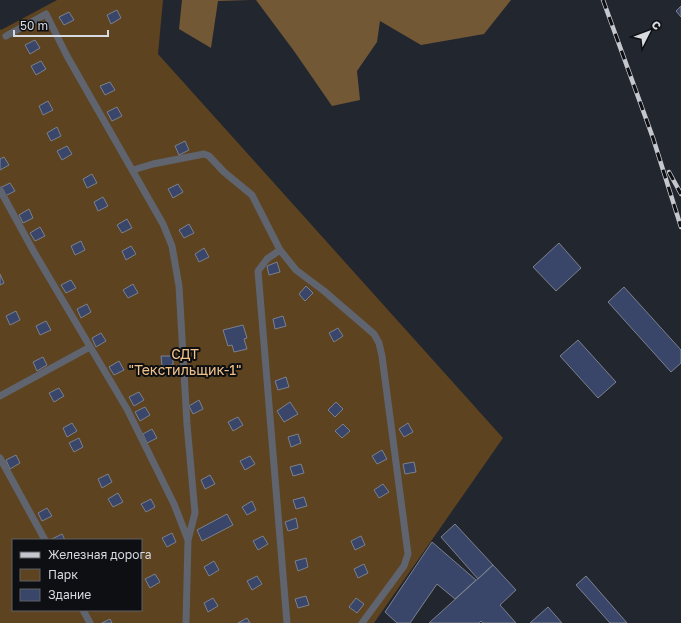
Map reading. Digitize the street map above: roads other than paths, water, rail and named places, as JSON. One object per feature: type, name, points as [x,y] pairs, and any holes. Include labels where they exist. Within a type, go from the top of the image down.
[{"type":"lane","points":[[6,36],[46,14],[67,56],[163,224],[172,246],[179,286],[187,424],[195,512],[188,540],[186,623]]},
{"type":"lane","points":[[133,170],[153,164],[197,155],[204,154],[209,156],[224,172],[252,195],[280,250],[296,270],[374,334],[379,343],[382,356],[408,554],[404,566],[362,623]]},
{"type":"lane","points":[[0,190],[34,252],[127,409],[174,504],[188,540]]},
{"type":"lane","points":[[280,250],[267,259],[258,271],[287,623]]},
{"type":"lane","points":[[0,396],[90,347]]},
{"type":"lane","points":[[0,458],[43,539]]},
{"type":"lane","points":[[84,611],[90,623]]},
{"type":"railway","points":[[603,0],[653,138],[681,227]]},
{"type":"railway","points":[[669,172],[681,194]]},
{"type":"park label","name":"СДТ \"Текстильщик-1\"","points":[[185,362]]}]
